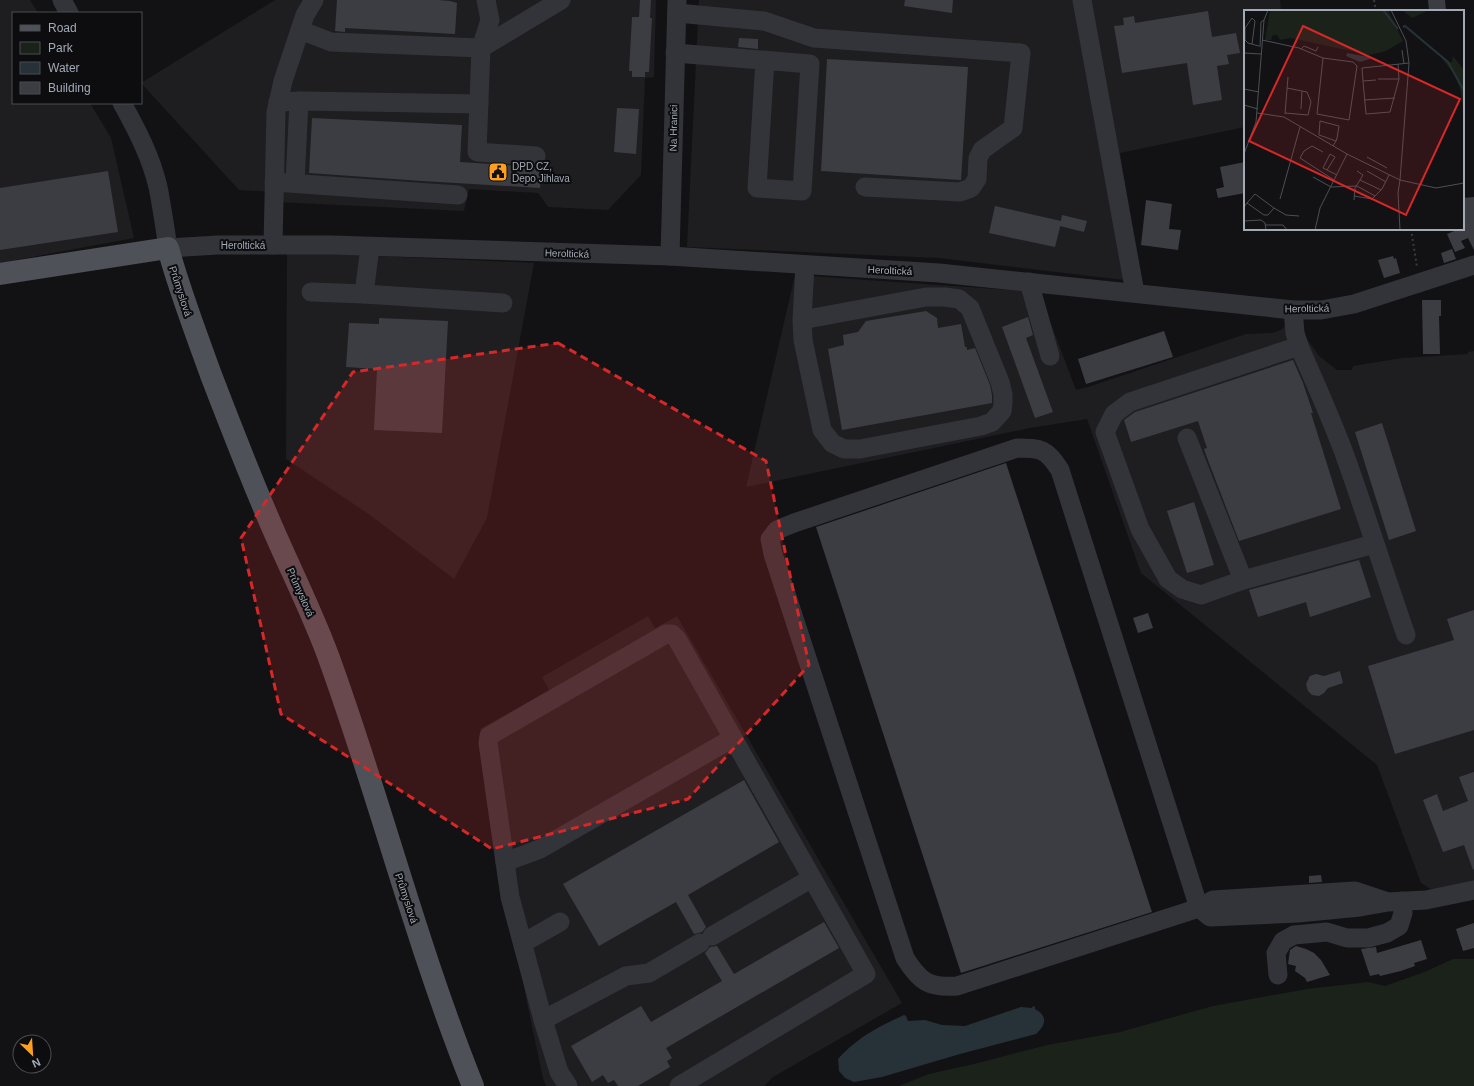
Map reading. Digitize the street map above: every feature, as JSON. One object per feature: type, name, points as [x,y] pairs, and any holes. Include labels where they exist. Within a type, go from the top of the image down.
[{"type":"main road","name":"Heroltická","points":[[0,274],[168,248]]},
{"type":"main road","name":"Průmyslová","points":[[168,248],[178,285],[229,422],[272,528],[317,627],[369,775],[402,886],[473,1086]]},
{"type":"street","points":[[62,0],[68,12]]},
{"type":"street","points":[[273,246],[276,112],[283,81],[305,15],[314,0]]},
{"type":"street","points":[[486,0],[490,20],[481,48],[477,152],[536,156]]},
{"type":"street","points":[[300,30],[331,42],[481,48],[561,0]]},
{"type":"street","points":[[1082,0],[1134,293]]},
{"type":"street","points":[[677,6],[764,21],[814,38],[1021,53],[1013,128],[982,150],[978,158],[977,179],[971,188],[960,192],[865,187]]},
{"type":"street","name":"Na Hranici","points":[[670,256],[677,6]]},
{"type":"street","points":[[676,53],[765,60],[810,64],[802,191],[757,188],[765,60]]},
{"type":"street","points":[[278,102],[299,101],[479,104]]},
{"type":"street","points":[[295,183],[299,101]]},
{"type":"street","name":"Průmyslová","points":[[123,104],[140,136],[149,158],[158,187],[168,248]]},
{"type":"street","points":[[274,182],[458,195]]},
{"type":"street","name":"Heroltická","points":[[168,248],[218,245],[332,245],[670,256],[939,273],[1293,310],[1321,310],[1354,304],[1474,265]]},
{"type":"street","points":[[364,294],[370,247]]},
{"type":"street","points":[[802,320],[926,297],[958,299],[970,308],[1000,382],[1003,404],[1002,411],[992,422],[981,426],[860,449],[844,449],[832,443],[822,430],[803,340],[802,320],[805,265]]},
{"type":"street","points":[[1029,282],[1050,356]]},
{"type":"street","points":[[311,292],[503,303]]},
{"type":"street","points":[[1293,310],[1295,333],[1299,346],[1343,450],[1406,635]]},
{"type":"street","points":[[1299,346],[1130,402],[1114,414],[1105,432],[1140,529],[1168,579],[1182,589],[1202,595],[1243,580],[1374,544]]},
{"type":"street","points":[[1187,438],[1243,580]]},
{"type":"street","points":[[1198,908],[957,986],[943,987],[930,984],[915,974],[905,958],[773,554],[770,539],[777,530],[1017,448],[1035,448],[1050,455],[1060,470],[1198,908],[1210,917],[1306,912],[1360,907],[1395,901],[1426,900],[1474,890]]},
{"type":"street","points":[[568,1086],[559,1072],[543,1020],[510,897],[488,743],[489,736],[666,634],[672,634],[677,639],[866,974],[679,1086]]},
{"type":"street","points":[[505,862],[540,850],[733,738]]},
{"type":"street","points":[[543,1020],[626,976],[649,973],[812,878]]},
{"type":"street","points":[[1278,976],[1276,953],[1283,941],[1294,935],[1310,933],[1327,932],[1347,938],[1368,938],[1387,933],[1399,926],[1403,913],[1395,901]]},
{"type":"street","points":[[523,943],[560,922]]},
{"type":"path","points":[[1374,0],[1376,10]]},
{"type":"path","points":[[1411,230],[1420,282]]},
{"type":"highlighted area","points":[[558,343],[766,461],[809,665],[688,799],[492,849],[281,714],[241,538],[353,372]]},
{"type":"shaded area","points":[[0,0],[30,0],[37,12],[12,12],[12,104],[91,104],[111,138],[134,238],[0,263]]},
{"type":"shaded area","points":[[275,0],[656,0],[654,77],[645,78],[641,175],[608,210],[548,207],[538,193],[469,189],[464,211],[276,202],[275,192],[239,190],[142,82]]},
{"type":"shaded area","points":[[699,0],[1280,0],[1281,10],[1244,10],[1244,127],[1120,153],[1141,282],[939,258],[687,247]]},
{"type":"shaded area","points":[[287,252],[534,263],[487,518],[454,579],[370,515],[286,459]]},
{"type":"shaded area","points":[[795,275],[1039,292],[1076,390],[1246,334],[1272,333],[1281,330],[1285,326],[1307,339],[1319,356],[1337,370],[1352,370],[1353,366],[1402,358],[1468,354],[1468,352],[1474,351],[1474,884],[1437,893],[1421,883],[1377,765],[1141,573],[1087,419],[1030,428],[746,487]]},
{"type":"shaded area","points":[[648,616],[655,628],[677,616],[902,1003],[773,1077],[764,1086],[546,1086],[543,1078],[526,998],[480,729],[549,690],[542,677]]},
{"type":"green space","points":[[1453,959],[1474,959],[1474,1086],[899,1086],[929,1074],[1047,1045],[1120,1032],[1213,1006],[1307,989],[1368,982],[1385,986],[1427,971]]},
{"type":"water","points":[[1033,1006],[1044,1018],[1044,1024],[1036,1034],[882,1077],[854,1082],[845,1078],[839,1071],[838,1059],[846,1051],[877,1028],[904,1015],[908,1021],[925,1020],[942,1025],[965,1026],[1021,1007],[1032,1008]]},
{"type":"building","points":[[337,0],[438,0],[457,3],[455,34],[345,28],[345,32],[335,31]]},
{"type":"building","points":[[640,0],[651,0],[650,18],[652,18],[649,72],[645,72],[645,77],[632,77],[632,71],[629,71],[632,17],[639,17]]},
{"type":"building","points":[[905,0],[953,0],[952,13],[904,6]]},
{"type":"building","points":[[1428,0],[1445,0],[1446,10],[1429,10]]},
{"type":"building","points":[[1208,11],[1212,37],[1236,33],[1240,53],[1227,55],[1229,64],[1217,66],[1222,100],[1193,105],[1187,63],[1122,73],[1114,26],[1124,25],[1123,18],[1134,16],[1135,23]]},
{"type":"building","points":[[739,38],[758,39],[758,49],[738,47]]},
{"type":"building","points":[[827,59],[968,67],[961,180],[821,171]]},
{"type":"building","points":[[617,108],[639,109],[636,154],[614,152]]},
{"type":"building","points":[[312,118],[462,125],[460,162],[535,167],[542,166],[540,188],[309,173]]},
{"type":"building","points":[[1244,162],[1244,193],[1218,198],[1216,189],[1224,187],[1220,167]]},
{"type":"building","points":[[108,171],[118,232],[0,250],[0,188]]},
{"type":"building","points":[[1474,197],[1474,250],[1468,238],[1461,241],[1465,248],[1455,252],[1447,234],[1457,230],[1464,230],[1464,198]]},
{"type":"building","points":[[1146,200],[1172,204],[1169,229],[1181,230],[1178,250],[1141,245]]},
{"type":"building","points":[[995,206],[1061,221],[1062,215],[1087,221],[1084,232],[1060,226],[1055,247],[989,233]]},
{"type":"building","points":[[1452,249],[1456,259],[1444,263],[1441,253]]},
{"type":"building","points":[[1393,256],[1394,259],[1396,258],[1400,273],[1384,278],[1378,260]]},
{"type":"building","points":[[1422,300],[1441,300],[1441,316],[1439,316],[1440,354],[1423,354]]},
{"type":"building","points":[[926,311],[937,318],[938,328],[961,324],[965,347],[967,347],[967,350],[975,348],[990,385],[992,403],[842,430],[828,349],[844,345],[843,335],[858,332],[866,321]]},
{"type":"building","points":[[1028,317],[1033,335],[1026,338],[1053,412],[1035,418],[1002,327]]},
{"type":"building","points":[[379,318],[448,321],[442,433],[374,430],[377,369],[346,367],[349,323],[379,324]]},
{"type":"building","points":[[1164,331],[1173,357],[1086,384],[1078,359]]},
{"type":"building","points":[[1293,360],[1303,383],[1313,413],[1311,413],[1341,509],[1239,541],[1206,455],[1204,449],[1207,448],[1198,421],[1131,442],[1124,420],[1135,412]]},
{"type":"building","points":[[1382,423],[1416,531],[1389,540],[1355,432]]},
{"type":"building","points":[[1006,463],[1152,912],[961,973],[816,527]]},
{"type":"building","points":[[1194,502],[1214,565],[1187,573],[1167,511]]},
{"type":"building","points":[[1359,560],[1371,597],[1310,617],[1306,602],[1258,617],[1249,590]]},
{"type":"building","points":[[1474,610],[1474,730],[1395,754],[1368,666],[1454,640],[1447,619]]},
{"type":"building","points":[[1148,613],[1153,628],[1138,633],[1133,618]]},
{"type":"building","points":[[1340,671],[1343,683],[1328,688],[1319,696],[1312,695],[1308,691],[1306,684],[1310,676],[1316,674],[1324,676]]},
{"type":"building","points":[[1474,772],[1473,870],[1464,845],[1443,852],[1423,800],[1437,794],[1443,811],[1468,801],[1459,777]]},
{"type":"building","points":[[744,780],[779,842],[688,895],[706,927],[702,932],[694,934],[676,902],[599,946],[563,884]]},
{"type":"building","points":[[1321,875],[1322,882],[1309,883],[1309,876]]},
{"type":"building","points":[[824,922],[839,948],[666,1048],[672,1058],[667,1061],[670,1067],[638,1086],[618,1086],[614,1080],[608,1083],[603,1075],[592,1082],[571,1046],[641,1006],[651,1022],[722,981],[705,953],[710,947],[717,946],[734,974]]},
{"type":"building","points":[[1474,923],[1474,948],[1463,951],[1456,929]]},
{"type":"building","points":[[1421,940],[1427,959],[1414,963],[1415,966],[1401,971],[1380,976],[1379,974],[1370,976],[1361,949],[1376,947],[1377,953]]},
{"type":"building","points":[[1296,946],[1314,953],[1321,960],[1330,975],[1307,982],[1305,978],[1295,971],[1296,966],[1288,964],[1290,950]]},
{"type":"place","name":"DPD CZ, Depo Jihlava","points":[[498,172]]}]
